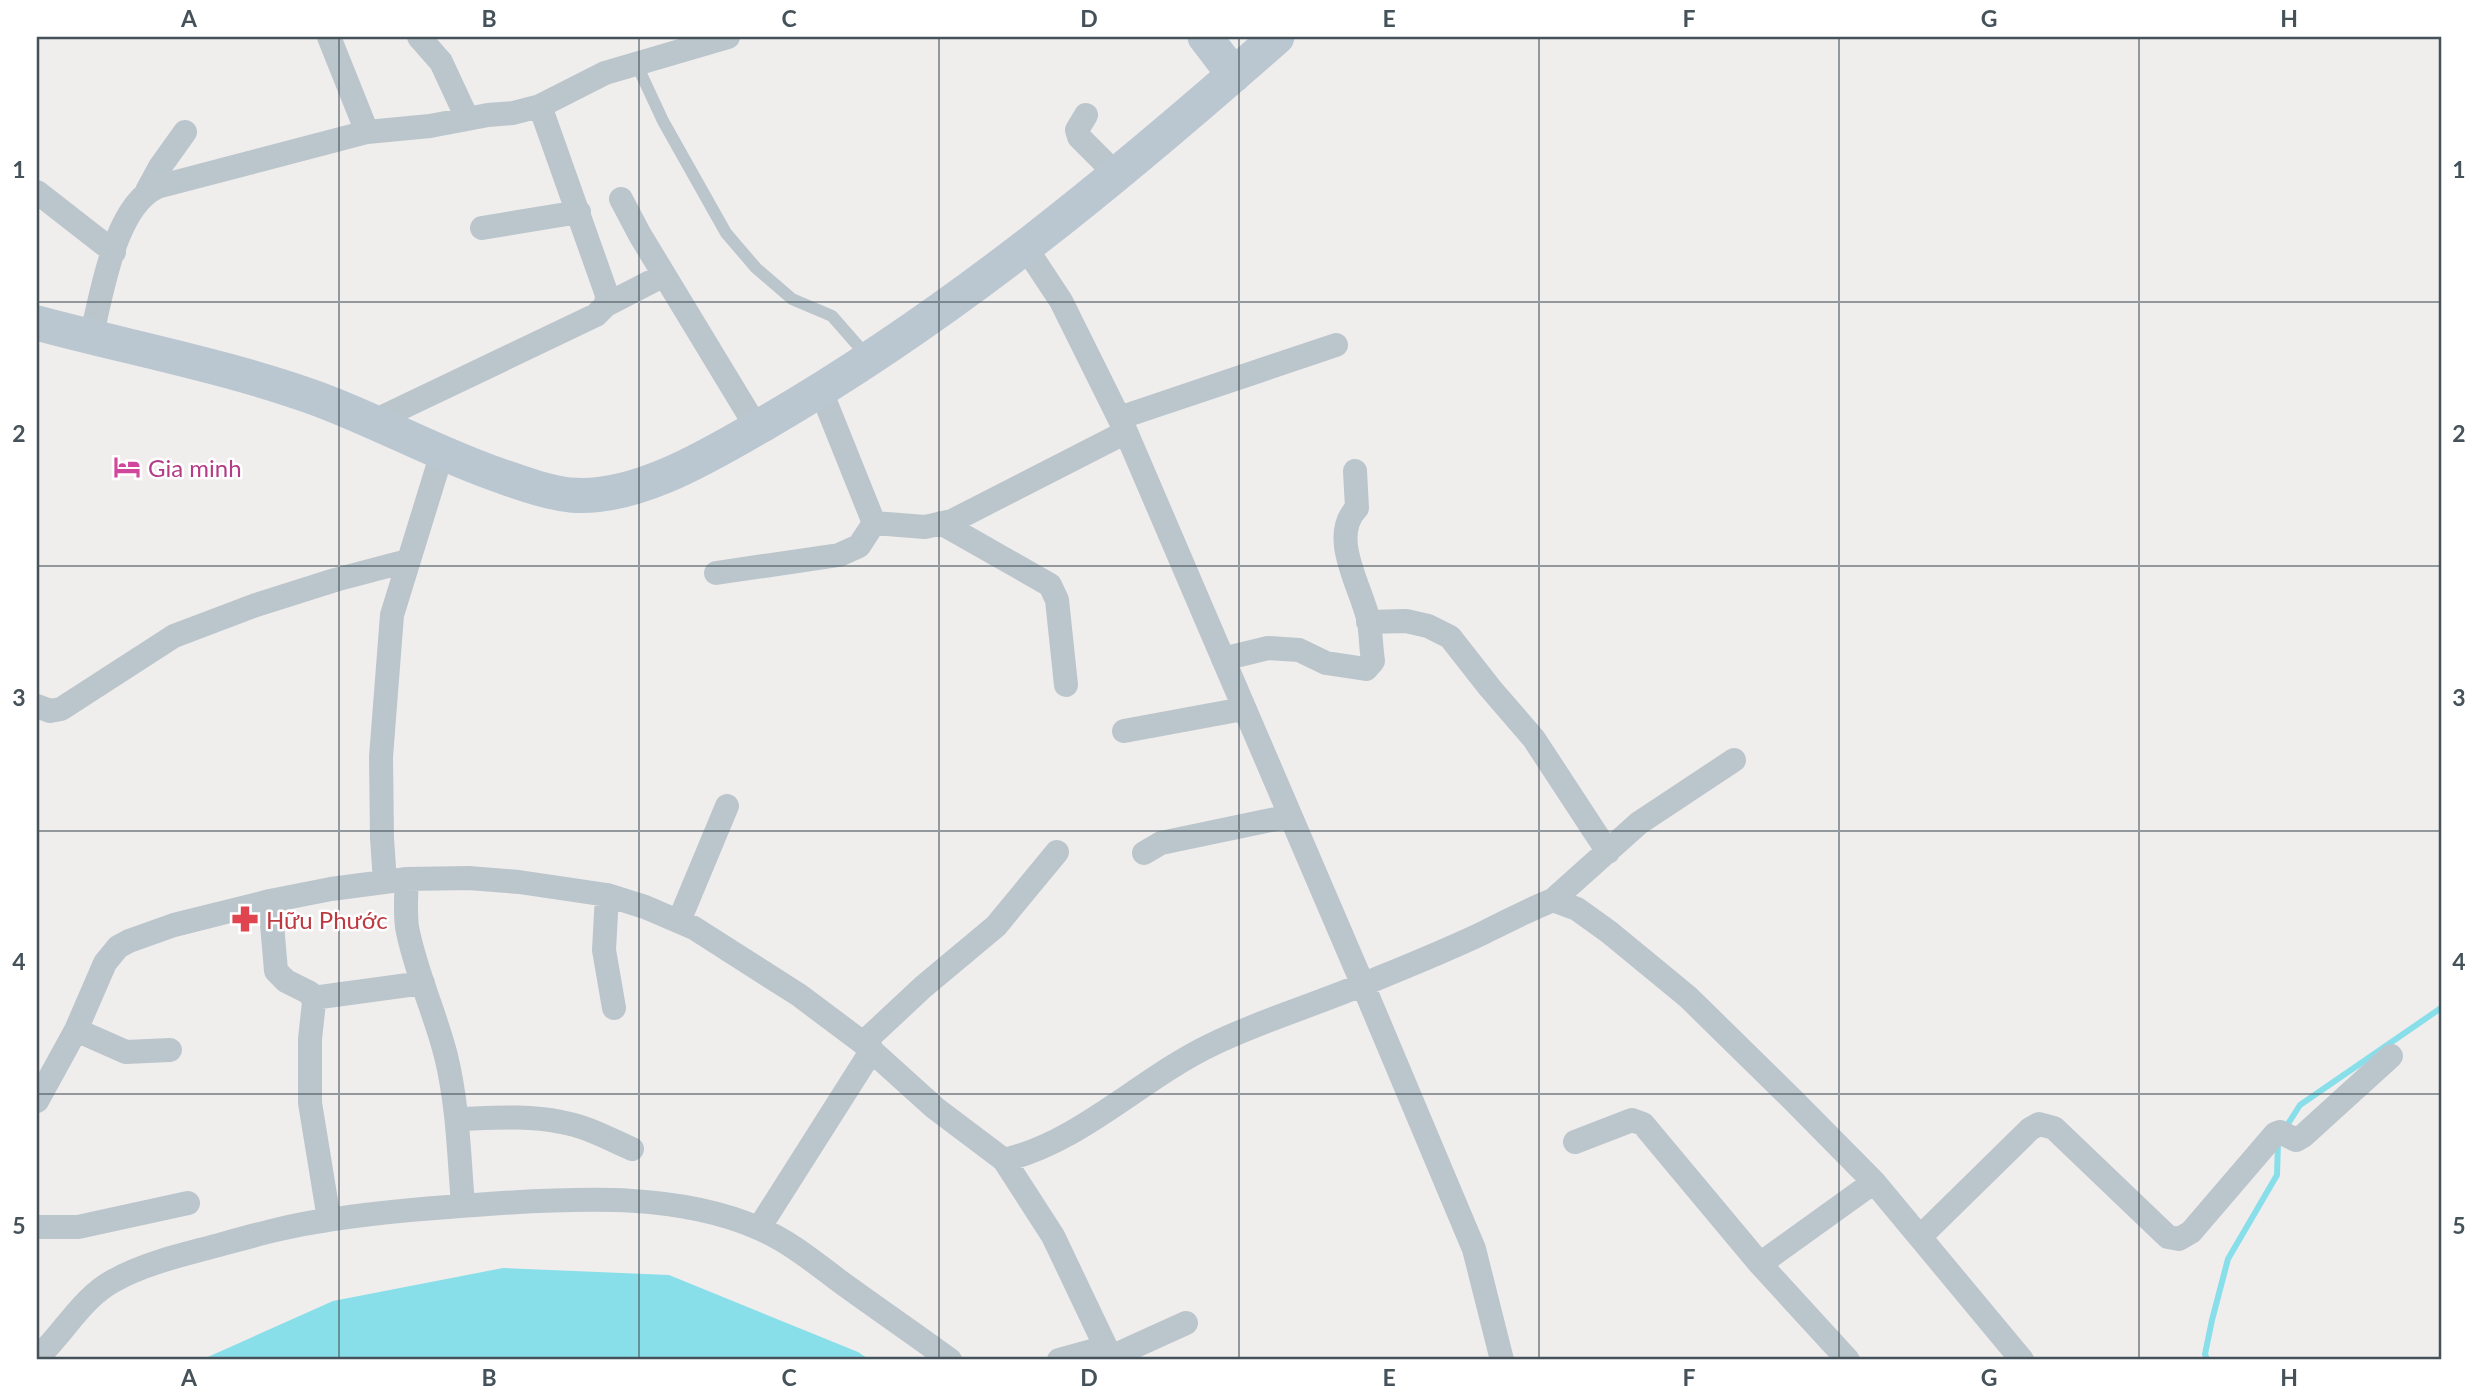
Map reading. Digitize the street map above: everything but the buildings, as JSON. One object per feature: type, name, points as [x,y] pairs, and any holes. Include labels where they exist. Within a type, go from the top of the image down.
[{"type":"street","points":[[329,37],[367,132]]},
{"type":"street","points":[[419,37],[441,62],[467,118]]},
{"type":"street","points":[[147,191],[367,132],[430,126],[540,106],[645,52],[728,37]]},
{"type":"street","points":[[1205,37],[1234,75]]},
{"type":"street","points":[[37,323],[248,376],[319,400],[443,453],[550,492],[575,495],[620,491],[661,477],[709,455],[821,391],[869,359],[1026,248],[1277,37]]},
{"type":"street","points":[[540,106],[607,295],[606,305]]},
{"type":"street","points":[[1086,115],[1077,130],[1079,137],[1116,174]]},
{"type":"street","points":[[90,337],[123,225],[185,132]]},
{"type":"street","points":[[37,192],[114,252]]},
{"type":"street","points":[[621,199],[757,428]]},
{"type":"street","points":[[482,228],[579,212]]},
{"type":"street","points":[[1026,248],[1061,301],[1123,425],[1363,985],[1474,1249],[1502,1360]]},
{"type":"street","points":[[372,422],[596,315],[606,305],[664,275]]},
{"type":"street","points":[[874,523],[925,527],[952,521],[1123,425],[1336,345]]},
{"type":"street","points":[[821,391],[874,523]]},
{"type":"street","points":[[443,453],[392,615],[381,757],[382,838],[447,1058],[457,1119],[463,1205]]},
{"type":"street","points":[[1223,659],[1268,649],[1298,650],[1326,663],[1366,669],[1373,661],[1368,622],[1349,562],[1345,530],[1348,517],[1357,508],[1355,471]]},
{"type":"street","points":[[716,573],[839,555],[859,546],[874,523]]},
{"type":"street","points":[[941,523],[1050,585],[1057,600],[1066,685]]},
{"type":"street","points":[[37,706],[50,711],[61,709],[149,651],[186,632],[256,605],[407,561]]},
{"type":"street","points":[[1368,622],[1406,621],[1428,626],[1450,638],[1534,739],[1608,852]]},
{"type":"street","points":[[1124,731],[1244,709]]},
{"type":"street","points":[[1004,1160],[1028,1154],[1078,1127],[1163,1071],[1212,1044],[1363,985],[1553,901],[1639,823],[1734,760]]},
{"type":"street","points":[[679,921],[727,806]]},
{"type":"street","points":[[1144,853],[1161,843],[1290,816]]},
{"type":"street","points":[[759,1228],[868,1046],[923,987],[996,926],[1057,852]]},
{"type":"street","points":[[37,1101],[76,1030],[105,963],[118,947],[148,932],[270,901],[396,881],[468,878],[519,882],[607,895],[645,907],[694,928],[799,995],[868,1046],[935,1108],[1004,1160],[1053,1236],[1110,1355]]},
{"type":"street","points":[[607,895],[604,950],[614,1008]]},
{"type":"street","points":[[270,901],[276,971],[286,981],[303,988],[313,998],[310,1103],[329,1219]]},
{"type":"street","points":[[1553,901],[1577,909],[1688,997],[1874,1182],[2020,1360]]},
{"type":"street","points":[[313,998],[423,983]]},
{"type":"street","points":[[76,1030],[126,1052],[170,1050]]},
{"type":"street","points":[[1921,1236],[2039,1124],[2054,1128],[2168,1237],[2179,1239],[2191,1232],[2274,1134],[2280,1132],[2296,1140],[2303,1136],[2390,1056]]},
{"type":"street","points":[[457,1119],[508,1118],[562,1122],[587,1129],[632,1149]]},
{"type":"street","points":[[1575,1142],[1632,1121],[1643,1124],[1760,1264],[1848,1360]]},
{"type":"street","points":[[1760,1264],[1874,1182]]},
{"type":"street","points":[[37,1355],[54,1342],[98,1291],[114,1280],[174,1257],[329,1219],[463,1205],[577,1200],[637,1202],[692,1209],[759,1228],[825,1270],[950,1360]]},
{"type":"street","points":[[37,1227],[78,1227],[188,1203]]},
{"type":"street","points":[[1059,1360],[1110,1355],[1186,1323]]},
{"type":"lane","points":[[645,52],[663,121],[726,233],[756,268],[792,299],[832,316],[869,359]]},
{"type":"water","points":[[503,1268],[669,1275],[858,1352],[870,1360],[201,1360],[333,1301]]},
{"type":"waterway","points":[[2286,1127],[2300,1105],[2441,1008]]},
{"type":"waterway","points":[[2207,1360],[2205,1354],[2212,1320],[2228,1259],[2277,1175],[2278,1143]]},
{"type":"place","name":"Gia minh","points":[[127,467]]},
{"type":"place","name":"Hữu Phước","points":[[245,919]]}]
